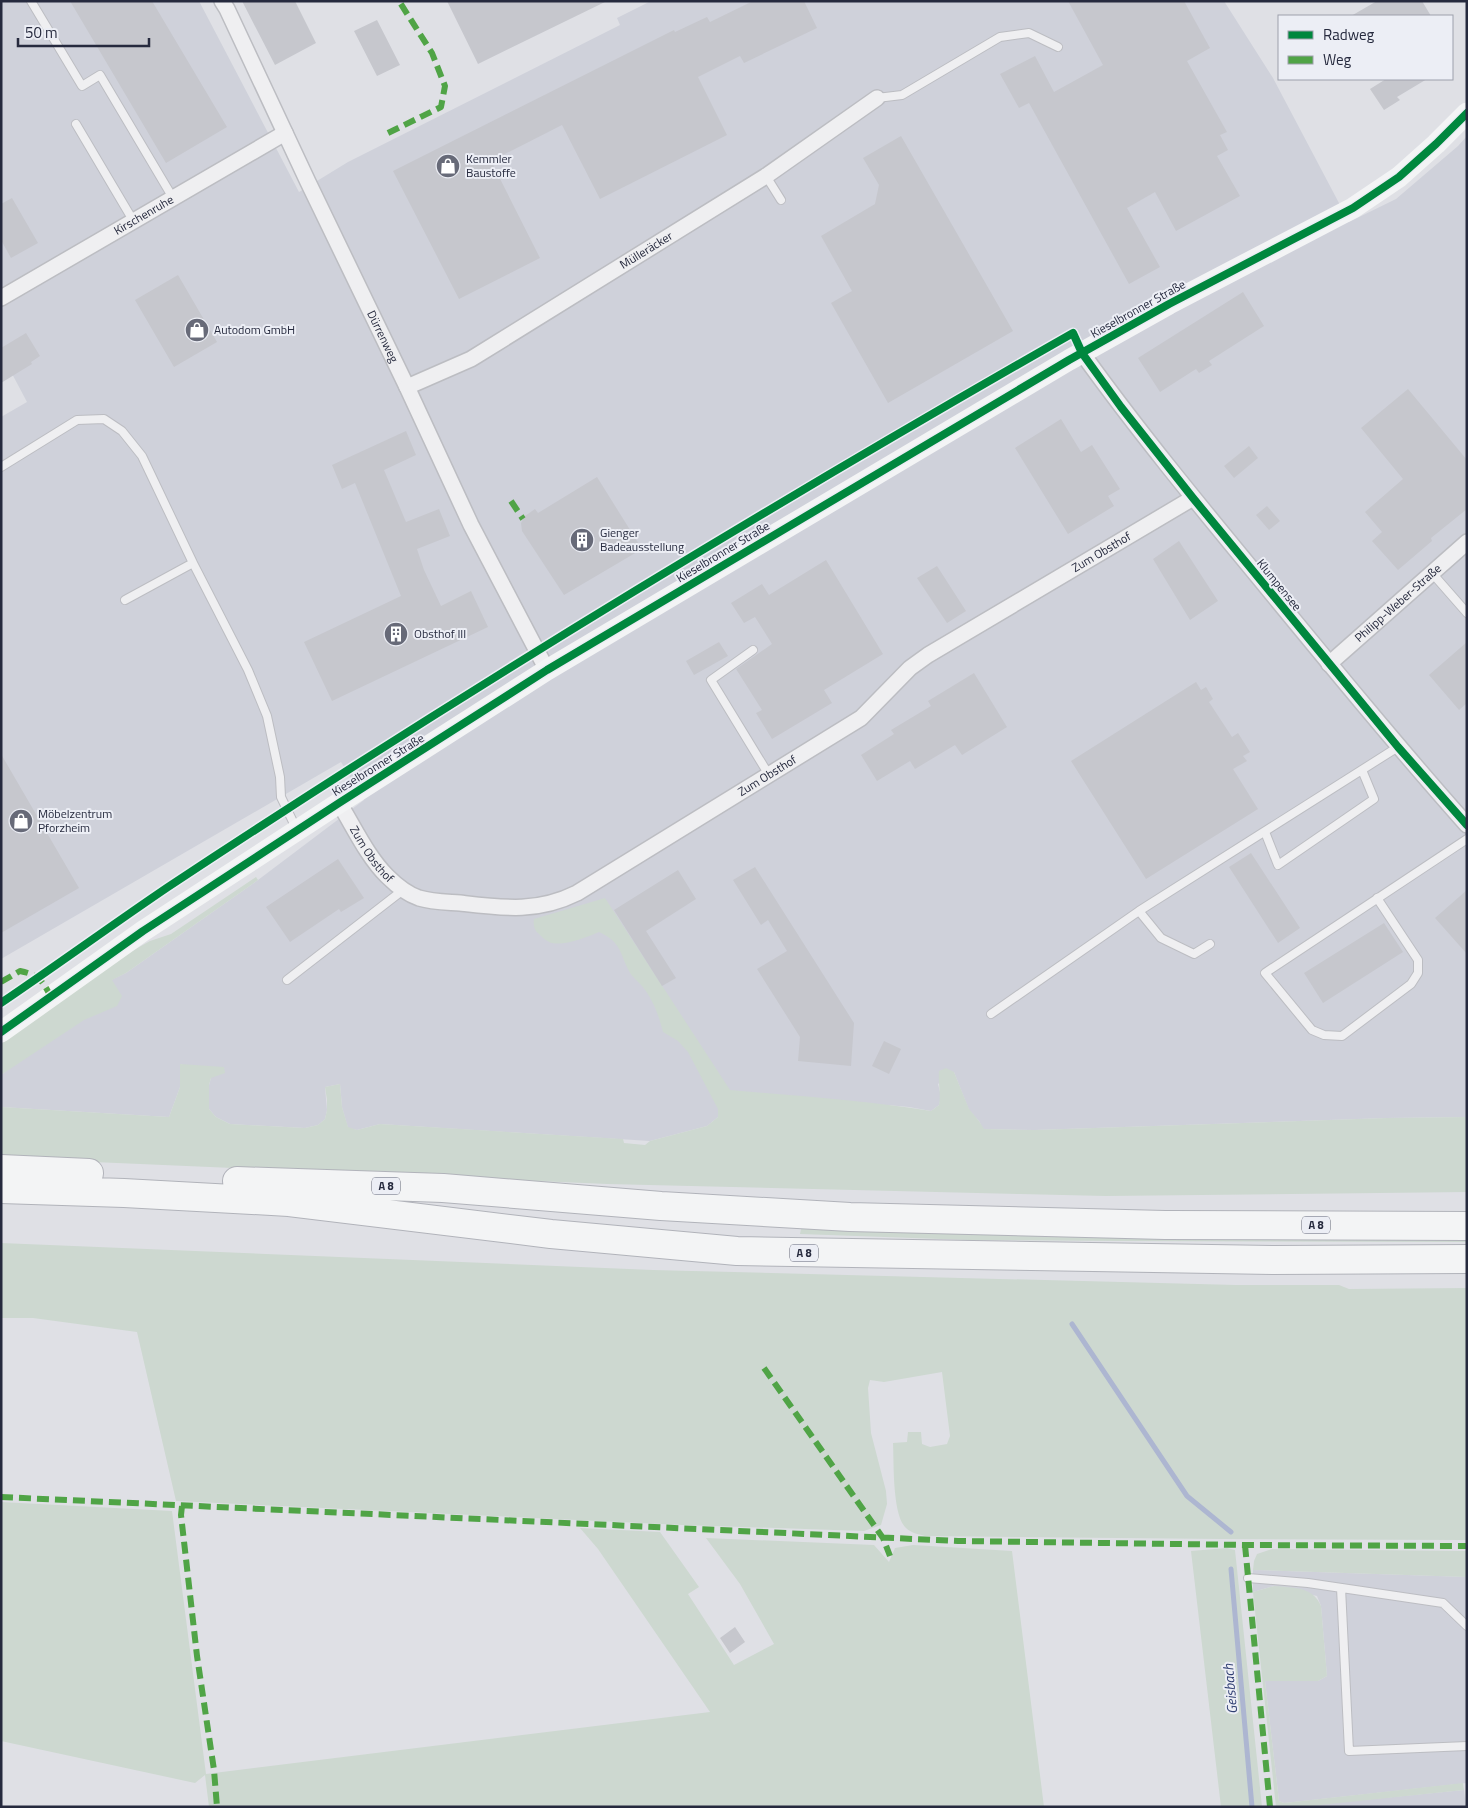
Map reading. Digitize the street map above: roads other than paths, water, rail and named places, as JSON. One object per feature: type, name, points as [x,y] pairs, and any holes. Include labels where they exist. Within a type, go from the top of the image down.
[{"type":"highway","name":"A 8","points":[[1,1168],[238,1181],[443,1188],[661,1206],[850,1217],[1126,1224],[1467,1226]]},
{"type":"highway","name":"A 8","points":[[1,1189],[124,1193],[289,1202],[552,1234],[737,1251],[1274,1260],[1467,1259]]},
{"type":"street","name":"Dürrenweg","points":[[222,1],[471,525],[547,670]]},
{"type":"street","name":"Mülleräcker","points":[[407,387],[471,359],[766,176],[877,98]]},
{"type":"street","name":"Kieselbronner Straße","points":[[1,1032],[143,931],[547,670],[1082,353],[1169,304],[1352,208],[1399,177],[1467,113]]},
{"type":"street","name":"Kirschenruhe","points":[[1,298],[285,133]]},
{"type":"street","name":"Klumpensee","points":[[1082,353],[1121,407],[1193,498],[1398,748],[1467,825]]},
{"type":"street","name":"Zum Obsthof","points":[[339,803],[371,856],[387,876],[403,890],[418,897],[432,901],[501,908],[527,907],[560,902],[861,718],[910,668],[928,654],[1193,498]]},
{"type":"street","name":"Philipp-Weber-Straße","points":[[1329,664],[1467,542]]},
{"type":"lane","points":[[31,1],[82,86],[100,75],[173,198]]},
{"type":"lane","points":[[877,98],[902,95],[1000,37],[1029,33],[1058,47]]},
{"type":"lane","points":[[76,124],[134,222]]},
{"type":"lane","points":[[766,176],[781,200]]},
{"type":"lane","points":[[1,467],[77,420],[104,419],[122,431],[142,456],[193,563],[248,670],[267,716],[280,777],[281,797],[298,830]]},
{"type":"lane","points":[[125,600],[193,563]]},
{"type":"lane","points":[[1432,573],[1467,612]]},
{"type":"lane","points":[[753,650],[711,680],[769,775]]},
{"type":"lane","points":[[991,1014],[1139,911],[1398,748]]},
{"type":"lane","points":[[1264,832],[1278,864],[1374,799],[1362,770]]},
{"type":"lane","points":[[1377,898],[1418,960],[1418,973],[1411,984],[1342,1036],[1324,1035],[1312,1030],[1265,973],[1377,898],[1467,839]]},
{"type":"lane","points":[[287,980],[403,890]]},
{"type":"lane","points":[[1139,911],[1161,938],[1194,954],[1210,944]]},
{"type":"lane","points":[[1248,1578],[1308,1583],[1443,1603],[1467,1626]]},
{"type":"lane","points":[[1341,1588],[1349,1751],[1467,1746]]},
{"type":"waterway","points":[[1072,1324],[1187,1496],[1231,1532]]},
{"type":"waterway","name":"Geisbach","points":[[1231,1569],[1252,1807]]},
{"type":"place","name":"Kemmler Baustoffe","points":[[448,166]]},
{"type":"place","name":"Autodom GmbH","points":[[197,330]]},
{"type":"place","name":"Gienger Badeausstellung","points":[[582,540]]},
{"type":"place","name":"Obsthof III","points":[[396,634]]},
{"type":"place","name":"Möbelzentrum Pforzheim","points":[[21,821]]}]
